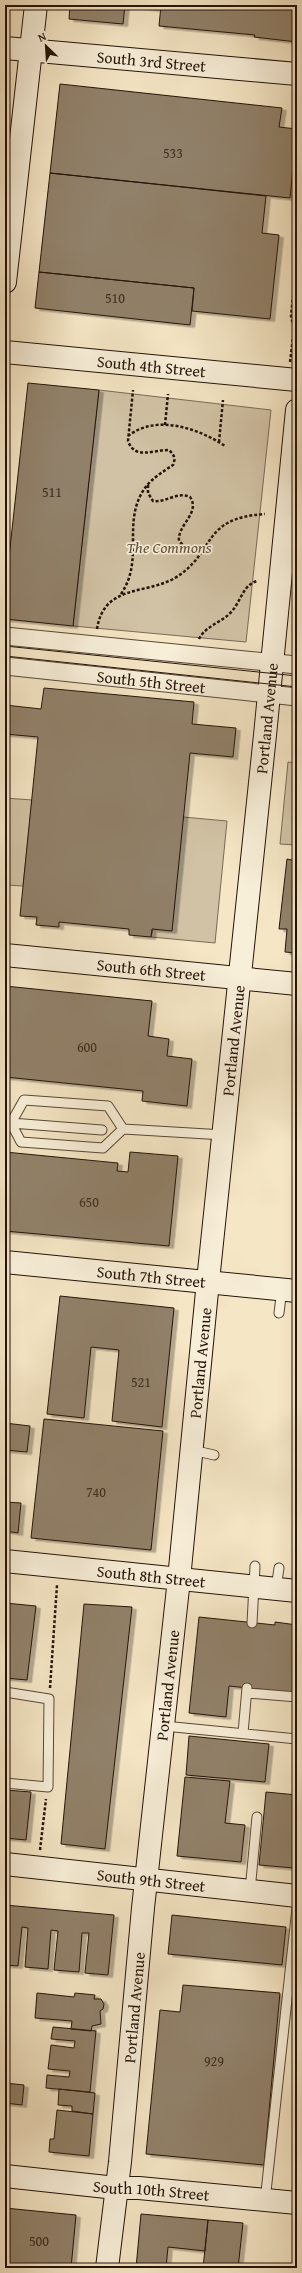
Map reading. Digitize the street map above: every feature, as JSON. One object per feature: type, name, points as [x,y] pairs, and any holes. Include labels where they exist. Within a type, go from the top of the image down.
[{"type":"street","points":[[5,282],[36,5]]},
{"type":"street","name":"South 3rd Street","points":[[5,48],[297,74]]},
{"type":"street","name":"South 4th Street","points":[[5,352],[297,380]]},
{"type":"street","name":"Portland Avenue","points":[[107,2268],[146,1880],[164,1726],[297,410]]},
{"type":"street","name":"South 5th Street","points":[[5,636],[297,665]]},
{"type":"street","name":"South 5th Street","points":[[5,666],[297,697]]},
{"type":"street","name":"South 6th Street","points":[[5,955],[297,984]]},
{"type":"street","name":"South 7th Street","points":[[5,1262],[289,1290]]},
{"type":"street","name":"South 8th Street","points":[[5,1561],[179,1579],[255,1576],[284,1582]]},
{"type":"street","name":"South 9th Street","points":[[5,1864],[297,1896]]},
{"type":"street","name":"South 10th Street","points":[[5,2176],[116,2188],[139,2188],[297,2203]]},
{"type":"lane","points":[[8,1122],[24,1100],[108,1106],[123,1129]]},
{"type":"lane","points":[[8,1122],[21,1142],[103,1148],[123,1129],[224,1135]]},
{"type":"lane","points":[[8,1122],[102,1130]]},
{"type":"lane","points":[[279,1313],[289,1290]]},
{"type":"lane","points":[[192,1450],[214,1455]]},
{"type":"lane","points":[[252,1623],[255,1576]]},
{"type":"lane","points":[[243,1733],[247,1690],[297,1697]]},
{"type":"lane","points":[[5,1692],[49,1699],[48,1787],[5,1783]]},
{"type":"lane","points":[[164,1726],[297,1739]]},
{"type":"lane","points":[[250,1891],[257,1816]]},
{"type":"lane","points":[[265,2201],[297,1908]]},
{"type":"path","points":[[292,350],[294,329],[291,316],[297,259]]},
{"type":"path","points":[[96,633],[102,613],[112,601],[121,594],[132,574],[135,513],[138,501],[148,485],[173,465],[174,455],[169,450],[134,452],[130,448],[128,436],[133,390]]},
{"type":"path","points":[[165,425],[168,394]]},
{"type":"path","points":[[219,442],[223,400]]},
{"type":"path","points":[[128,436],[146,426],[165,425],[185,428],[225,446]]},
{"type":"path","points":[[148,485],[148,493],[153,501],[159,502],[180,495],[190,497],[193,502],[192,510],[180,530],[179,541],[188,549],[194,551],[203,548]]},
{"type":"path","points":[[121,594],[149,588],[175,577],[195,561],[212,535],[223,525],[235,519],[265,514]]},
{"type":"path","points":[[198,644],[204,632],[232,612],[248,586],[258,581]]},
{"type":"path","points":[[49,1699],[58,1566]]},
{"type":"path","points":[[40,1868],[48,1787]]},
{"type":"green space","name":"The Commons","points":[[99,390],[271,410],[246,642],[73,626]]},
{"type":"green space","points":[[288,762],[297,763],[297,857],[294,856],[295,845],[280,844]]},
{"type":"green space","points":[[5,798],[32,800],[23,886],[5,885]]},
{"type":"green space","points":[[183,817],[227,821],[215,943],[151,937]]},
{"type":"building","points":[[70,5],[125,5],[123,24],[69,19]]},
{"type":"building","points":[[127,5],[156,5],[155,9]]},
{"type":"building","points":[[161,5],[297,5],[297,42],[254,37],[255,35],[159,26]]},
{"type":"building","points":[[60,84],[282,108],[279,127],[297,129],[290,198],[50,173]]},
{"type":"building","points":[[50,173],[266,196],[262,233],[279,235],[270,319],[192,311],[194,288],[39,272]]},
{"type":"building","points":[[39,272],[194,288],[190,325],[35,308]]},
{"type":"building","points":[[28,383],[99,390],[73,626],[5,619],[5,594]]},
{"type":"building","points":[[44,688],[194,702],[192,724],[236,728],[233,757],[190,753],[172,931],[152,929],[151,937],[129,935],[129,929],[59,922],[59,927],[36,925],[37,917],[20,916],[38,737],[5,734],[5,705],[41,709]]},
{"type":"building","points":[[287,859],[297,861],[297,953],[285,952],[287,929],[279,929]]},
{"type":"building","points":[[5,986],[152,1001],[148,1036],[169,1039],[167,1056],[192,1059],[187,1106],[142,1101],[143,1091],[5,1077]]},
{"type":"building","points":[[5,1152],[118,1163],[117,1171],[128,1172],[130,1152],[178,1156],[169,1246],[5,1231]]},
{"type":"building","points":[[60,1296],[174,1308],[162,1427],[112,1421],[119,1350],[91,1347],[84,1418],[47,1414]]},
{"type":"building","points":[[44,1419],[163,1431],[151,1550],[31,1538]]},
{"type":"building","points":[[5,1423],[30,1426],[27,1452],[5,1450]]},
{"type":"building","points":[[297,1440],[297,1476],[293,1475]]},
{"type":"building","points":[[5,1502],[21,1503],[18,1533],[5,1531]]},
{"type":"building","points":[[5,1603],[36,1606],[27,1680],[5,1678]]},
{"type":"building","points":[[84,1604],[132,1607],[105,1849],[61,1844]]},
{"type":"building","points":[[199,1617],[275,1625],[275,1622],[297,1625],[297,1693],[229,1686],[226,1717],[189,1713]]},
{"type":"building","points":[[189,1736],[269,1744],[265,1782],[186,1775]]},
{"type":"building","points":[[185,1777],[230,1781],[225,1823],[245,1825],[241,1862],[177,1856]]},
{"type":"building","points":[[5,1790],[31,1792],[26,1840],[5,1838]]},
{"type":"building","points":[[266,1792],[297,1795],[297,1833],[294,1868],[259,1865]]},
{"type":"building","points":[[5,1905],[114,1915],[108,1975],[85,1973],[89,1933],[82,1933],[79,1972],[54,1970],[58,1931],[51,1930],[48,1969],[25,1967],[28,1928],[22,1927],[18,1966],[5,1965]]},
{"type":"building","points":[[172,1915],[286,1927],[282,1965],[168,1954]]},
{"type":"building","points":[[183,1985],[280,1993],[264,2165],[146,2154],[160,2010],[180,2012]]},
{"type":"building","points":[[37,1993],[74,1997],[75,1993],[95,1995],[94,1999],[101,1999],[104,2004],[103,2009],[100,2011],[101,2024],[92,2026],[91,2031],[71,2029],[72,2021],[35,2018]]},
{"type":"building","points":[[53,2027],[96,2031],[90,2092],[46,2088],[47,2075],[69,2077],[70,2071],[48,2069],[51,2045],[74,2048],[75,2041],[51,2039]]},
{"type":"building","points":[[5,2083],[24,2085],[22,2105],[5,2103]]},
{"type":"building","points":[[59,2089],[95,2093],[93,2114],[72,2111],[72,2106],[58,2105]]},
{"type":"building","points":[[57,2110],[93,2114],[89,2156],[49,2152],[50,2139],[54,2139]]},
{"type":"building","points":[[5,2208],[76,2215],[71,2268],[5,2268]]},
{"type":"building","points":[[141,2214],[208,2220],[205,2251],[168,2247],[166,2268],[136,2268]]},
{"type":"building","points":[[208,2220],[243,2223],[238,2268],[203,2268]]},
{"type":"tram line","points":[[5,646],[297,676]]},
{"type":"tram line","points":[[5,656],[297,687]]}]
